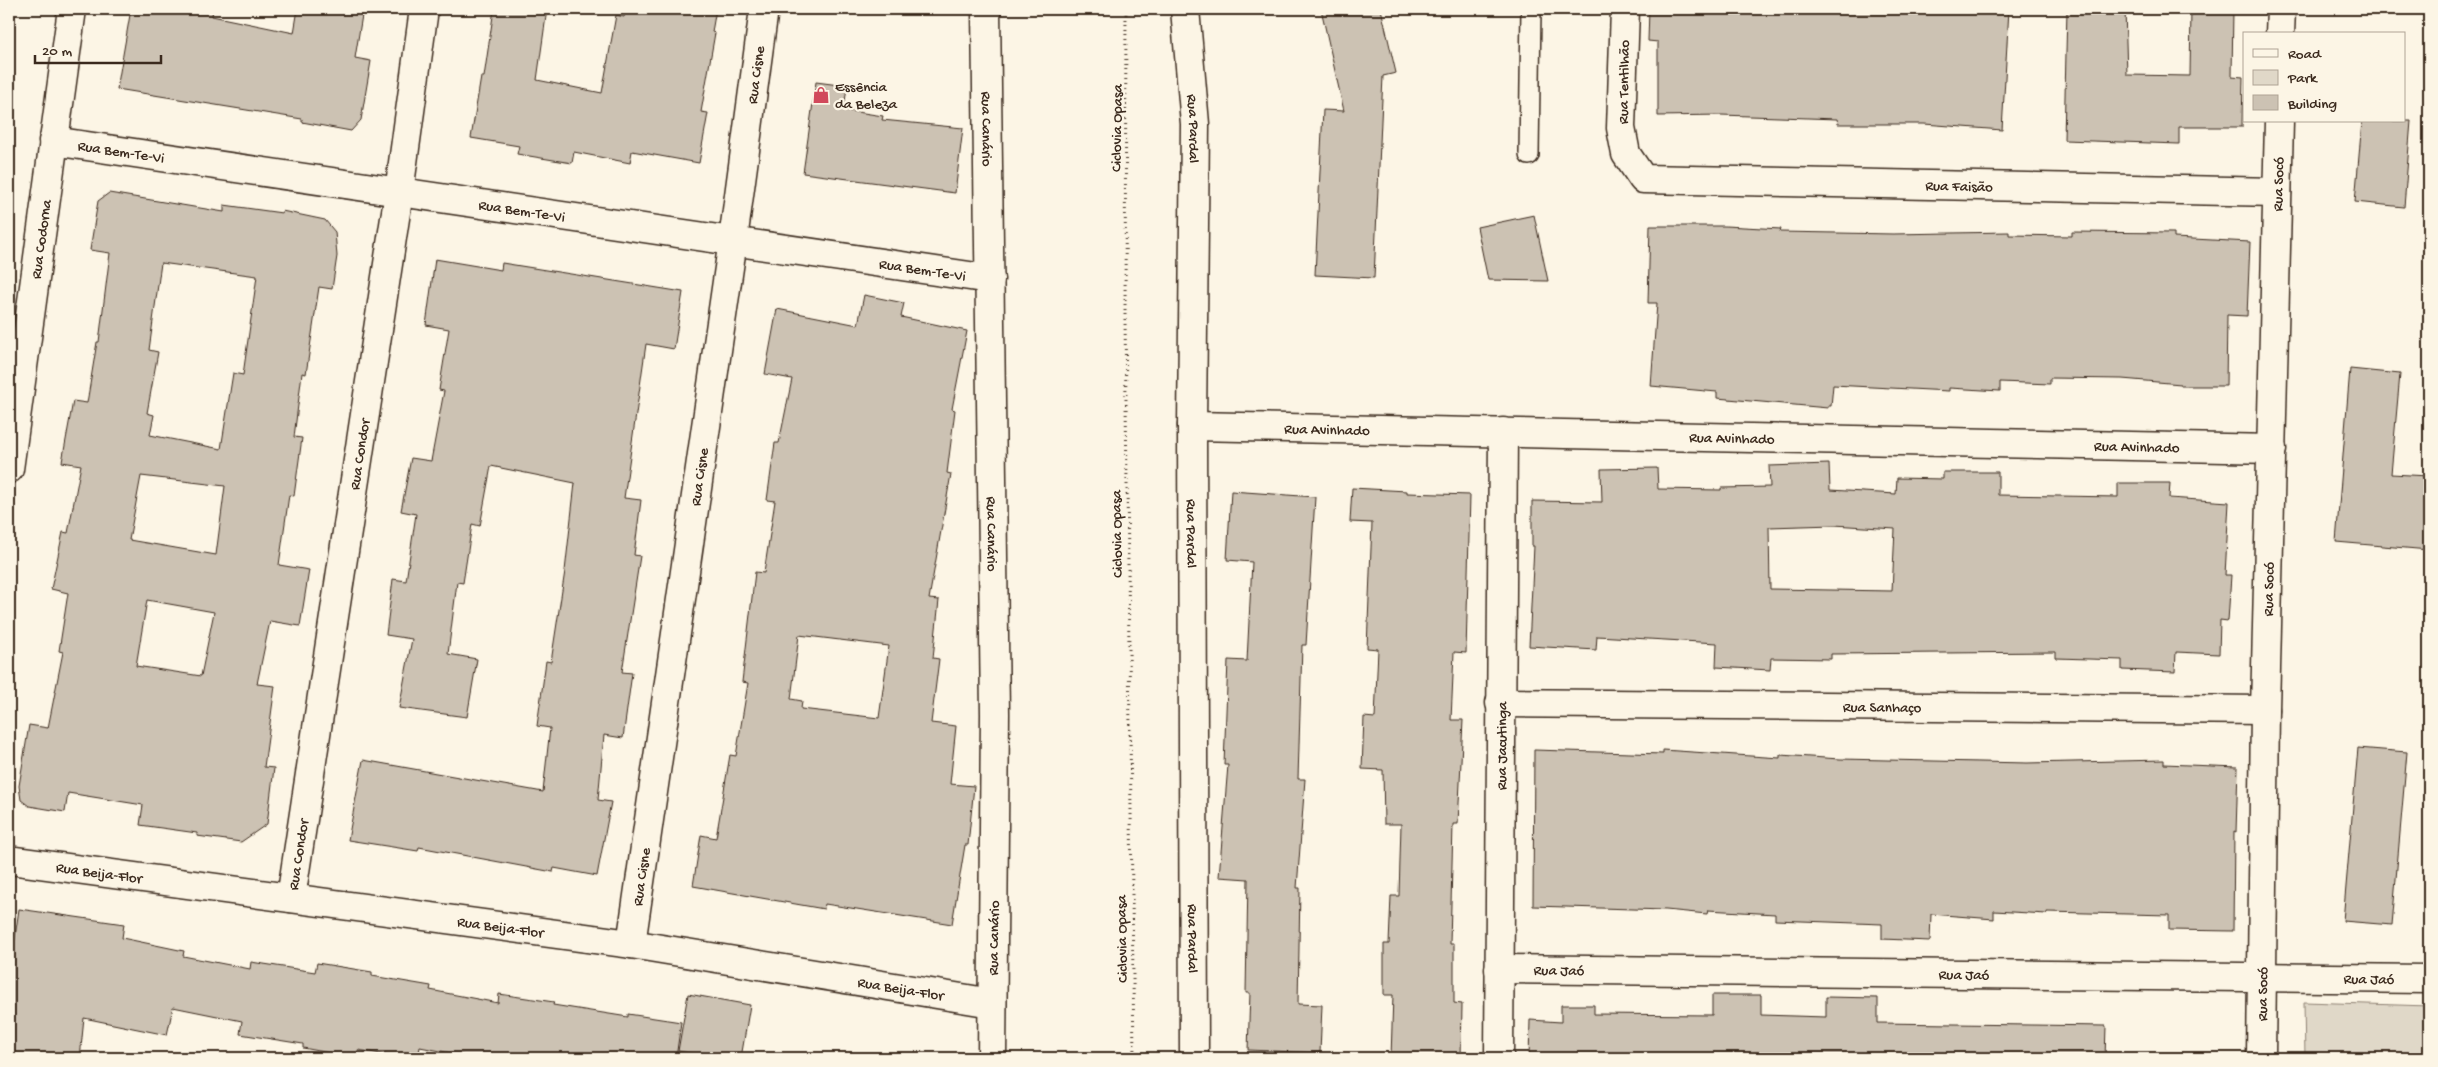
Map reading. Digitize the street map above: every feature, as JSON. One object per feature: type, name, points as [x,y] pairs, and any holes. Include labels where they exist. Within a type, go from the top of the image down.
[{"type":"street","name":"Rua Codorna","points":[[9,469],[72,9]]},
{"type":"street","name":"Rua Condor","points":[[291,898],[399,192],[424,9]]},
{"type":"street","name":"Rua Cisne","points":[[631,944],[734,240],[764,9]]},
{"type":"street","name":"Rua Canário","points":[[986,9],[995,751],[992,1058]]},
{"type":"street","name":"Rua Pardal","points":[[1185,9],[1196,124],[1192,426],[1194,1058]]},
{"type":"street","name":"Rua Tentilhão","points":[[1624,9],[1621,128],[1626,154],[1643,179]]},
{"type":"street","points":[[2280,32],[2281,9]]},
{"type":"street","name":"Rua Socó","points":[[2260,1058],[2265,710],[2279,122]]},
{"type":"street","name":"Rua Bem-Te-Vi","points":[[53,141],[990,279]]},
{"type":"street","name":"Rua Faisão","points":[[1643,179],[2278,192]]},
{"type":"street","name":"Rua Avinhado","points":[[1192,426],[2272,450]]},
{"type":"street","name":"Rua Jacutinga","points":[[1499,1058],[1503,432]]},
{"type":"street","name":"Rua Sanhaço","points":[[1500,703],[2265,710]]},
{"type":"street","name":"Rua Beija-Flor","points":[[9,860],[631,944],[992,1003]]},
{"type":"street","name":"Rua Jaó","points":[[1500,969],[2429,979]]},
{"type":"lane","points":[[1528,155],[1531,9]]},
{"type":"path","name":"Ciclovia Opasa","points":[[1126,9],[1125,338],[1134,1058]]},
{"type":"green space","points":[[2304,1002],[2429,1006],[2429,1058],[2305,1058]]},
{"type":"building","points":[[131,9],[213,9],[212,16],[294,33],[298,9],[363,9],[355,58],[371,61],[361,120],[351,131],[302,122],[302,119],[117,89]]},
{"type":"building","points":[[494,9],[547,9],[537,80],[602,93],[616,15],[624,17],[626,9],[716,9],[712,32],[715,33],[701,112],[708,113],[699,163],[632,151],[630,163],[574,152],[572,163],[517,154],[519,146],[471,138],[481,77],[484,77]]},
{"type":"building","points":[[1321,9],[1381,9],[1396,73],[1383,76],[1374,278],[1315,275],[1323,110],[1344,111]]},
{"type":"building","points":[[1649,9],[2009,9],[2002,130],[1924,124],[1838,124],[1837,119],[1721,115],[1658,116],[1658,42],[1648,41]]},
{"type":"building","points":[[2067,9],[2125,9],[2127,75],[2190,76],[2191,9],[2233,9],[2232,76],[2243,77],[2242,127],[2179,127],[2179,144],[2064,140]]},
{"type":"building","points":[[816,82],[847,86],[844,110],[883,116],[882,120],[963,128],[955,193],[803,173]]},
{"type":"building","points":[[2411,121],[2404,207],[2355,202],[2362,122]]},
{"type":"building","points":[[109,193],[224,212],[224,205],[282,213],[282,211],[325,220],[335,232],[337,256],[332,289],[319,287],[306,374],[302,373],[294,437],[302,438],[294,496],[289,495],[279,565],[309,570],[300,626],[270,621],[257,684],[275,686],[264,767],[274,768],[267,824],[241,842],[197,836],[197,833],[140,825],[143,805],[68,793],[65,812],[29,806],[21,800],[19,786],[29,725],[48,728],[63,652],[59,651],[68,593],[51,589],[63,532],[68,533],[81,465],[62,462],[73,401],[87,403],[97,342],[99,342],[110,253],[90,250],[98,201]],"holes":[[[161,263],[257,276],[243,375],[233,373],[221,449],[150,435],[154,415],[147,413],[158,352],[149,350]],[[141,476],[225,486],[216,555],[129,540]],[[147,600],[214,612],[201,676],[136,666]]]},
{"type":"building","points":[[1534,215],[1548,281],[1488,280],[1477,227]]},
{"type":"building","points":[[1650,226],[1725,226],[1781,229],[1780,232],[1893,234],[2009,232],[2009,235],[2072,236],[2072,232],[2174,233],[2174,238],[2250,242],[2247,316],[2227,315],[2226,386],[2181,386],[2181,384],[2122,379],[2050,378],[2050,384],[2000,382],[2000,391],[1949,388],[1949,391],[1833,385],[1831,406],[1828,406],[1828,408],[1717,398],[1717,392],[1651,386],[1657,303],[1648,303]]},
{"type":"building","points":[[435,259],[501,270],[502,263],[683,292],[674,349],[646,344],[624,498],[641,500],[634,555],[640,556],[622,672],[632,673],[623,738],[604,735],[598,800],[611,802],[597,876],[554,868],[553,872],[419,847],[418,851],[348,840],[363,760],[543,792],[550,728],[537,726],[546,661],[551,662],[565,571],[575,483],[491,466],[480,526],[472,524],[463,583],[457,582],[448,654],[477,659],[467,717],[399,708],[412,639],[386,635],[393,579],[406,581],[416,514],[401,511],[411,458],[431,461],[444,391],[439,390],[449,329],[426,325]]},
{"type":"building","points":[[864,295],[904,303],[901,317],[967,331],[952,409],[955,410],[947,473],[951,474],[929,599],[939,600],[933,658],[939,659],[931,723],[956,726],[950,784],[974,786],[968,845],[965,845],[952,924],[825,904],[824,909],[693,886],[701,835],[716,838],[730,755],[736,756],[748,683],[742,682],[755,572],[764,573],[775,501],[767,500],[775,443],[779,443],[792,379],[765,374],[777,309],[858,325]],"holes":[[[799,635],[889,646],[879,718],[801,709],[802,701],[791,699]]]},
{"type":"building","points":[[2350,369],[2400,374],[2391,474],[2429,476],[2429,550],[2336,542]]},
{"type":"building","points":[[1829,464],[1830,490],[1896,494],[1897,478],[1943,479],[1943,472],[1998,472],[1998,495],[2118,497],[2118,483],[2170,483],[2169,498],[2229,502],[2225,575],[2231,575],[2228,621],[2220,620],[2219,654],[2176,652],[2175,672],[2122,670],[2122,660],[2056,658],[2056,652],[1831,654],[1831,659],[1771,658],[1770,670],[1716,667],[1717,643],[1597,636],[1596,650],[1529,646],[1534,546],[1532,546],[1532,501],[1602,502],[1601,469],[1657,468],[1658,489],[1721,490],[1721,488],[1770,487],[1769,466]],"holes":[[[1834,525],[1895,529],[1892,591],[1770,589],[1769,527]]]},
{"type":"building","points":[[1352,488],[1407,491],[1407,493],[1470,495],[1466,653],[1454,652],[1451,720],[1463,720],[1458,824],[1453,824],[1450,944],[1454,944],[1454,1003],[1462,1004],[1461,1058],[1391,1058],[1393,995],[1384,995],[1384,944],[1389,944],[1391,896],[1399,896],[1401,824],[1384,824],[1383,770],[1362,769],[1364,717],[1375,718],[1378,649],[1367,648],[1372,523],[1350,522]]},
{"type":"building","points":[[1231,491],[1315,497],[1306,645],[1302,645],[1298,779],[1305,779],[1297,888],[1300,888],[1298,1004],[1322,1005],[1320,1053],[1248,1050],[1250,993],[1246,993],[1248,879],[1219,877],[1228,765],[1224,765],[1228,660],[1247,661],[1252,562],[1227,560]]},
{"type":"building","points":[[2358,748],[2407,752],[2392,925],[2343,921]]},
{"type":"building","points":[[1534,750],[1663,754],[1663,750],[1780,758],[1780,755],[1840,759],[2027,763],[2164,760],[2164,764],[2238,767],[2236,832],[2234,831],[2233,931],[2169,930],[2169,915],[2047,912],[2047,914],[1994,911],[1994,919],[1931,914],[1930,941],[1882,939],[1882,924],[1775,920],[1775,914],[1708,910],[1707,914],[1666,910],[1533,906]]},
{"type":"building","points":[[19,909],[124,924],[122,938],[184,951],[183,956],[250,969],[251,962],[315,972],[317,963],[372,972],[372,976],[431,986],[430,990],[498,1003],[499,994],[554,1002],[553,1005],[628,1017],[628,1014],[681,1022],[676,1058],[477,1058],[420,1047],[418,1058],[404,1058],[358,1050],[357,1058],[303,1048],[303,1044],[240,1034],[242,1021],[173,1007],[167,1035],[84,1018],[80,1058],[9,1058],[9,980]]},
{"type":"building","points":[[688,994],[750,1005],[741,1058],[719,1058],[678,1051]]},
{"type":"building","points":[[1712,995],[1761,995],[1761,1015],[1826,1017],[1826,997],[1878,998],[1878,1023],[2106,1026],[2105,1058],[1529,1058],[1530,1020],[1561,1022],[1561,1005],[1594,1005],[1594,1014],[1712,1015]]},
{"type":"place","name":"Essência da Beleza","points":[[821,95]]}]
